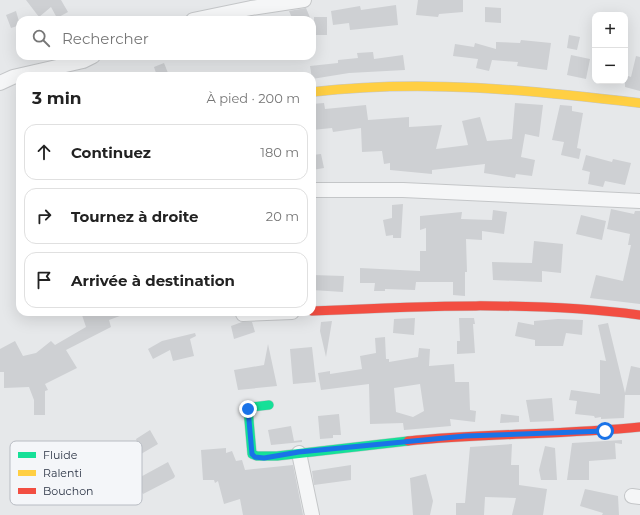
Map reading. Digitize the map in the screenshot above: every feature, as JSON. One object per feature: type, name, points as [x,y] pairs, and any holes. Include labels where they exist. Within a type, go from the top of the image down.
[{"type":"street","points":[[212,16],[251,8],[304,0]]},
{"type":"street","points":[[35,72],[85,60]]},
{"type":"street","points":[[0,83],[16,76]]},
{"type":"street","points":[[316,91],[342,88],[436,85],[573,95],[640,103]]},
{"type":"street","points":[[316,190],[403,190],[640,201]]},
{"type":"street","points":[[316,311],[430,306],[595,309],[640,315]]},
{"type":"street","points":[[269,405],[251,407],[248,409],[252,454],[255,457],[264,458],[299,452],[465,436],[605,431],[640,426]]},
{"type":"street","points":[[299,452],[312,515]]},
{"type":"building","points":[[26,0],[61,0],[68,12],[61,16],[56,16],[51,7],[38,16]]},
{"type":"building","points":[[418,0],[463,0],[463,12],[439,14],[438,17],[416,15]]},
{"type":"building","points":[[396,5],[398,25],[350,30],[349,23],[333,25],[331,11],[360,6],[361,10]]},
{"type":"building","points":[[485,7],[501,8],[501,23],[485,22]]},
{"type":"building","points":[[306,8],[309,16],[291,16],[289,11]]},
{"type":"building","points":[[16,11],[17,16],[16,16],[16,26],[11,28],[6,15]]},
{"type":"building","points":[[316,17],[327,17],[327,35],[316,35]]},
{"type":"building","points":[[569,35],[580,37],[577,50],[567,48]]},
{"type":"building","points":[[521,40],[551,43],[547,70],[517,66],[518,62],[492,60],[489,71],[476,68],[478,59],[453,56],[455,44],[474,47],[475,43],[496,49],[496,42],[520,43]]},
{"type":"building","points":[[373,52],[374,59],[403,55],[405,70],[349,73],[316,78],[316,72],[311,72],[310,66],[338,63],[338,60],[358,58],[357,53]]},
{"type":"building","points":[[571,55],[590,59],[586,79],[567,75]]},
{"type":"building","points":[[636,56],[640,57],[640,91],[625,87],[625,84],[628,84],[628,76],[631,77]]},
{"type":"building","points":[[164,63],[168,72],[156,72],[154,67]]},
{"type":"building","points":[[324,103],[325,109],[366,105],[368,120],[409,117],[409,127],[442,125],[436,149],[468,145],[462,121],[480,117],[487,141],[512,139],[515,103],[543,105],[539,137],[525,134],[521,157],[535,160],[532,176],[516,174],[515,178],[484,173],[485,164],[432,170],[432,174],[390,170],[390,163],[384,164],[382,151],[362,152],[361,128],[333,132],[332,128],[316,130],[316,104]]},
{"type":"building","points":[[560,105],[572,106],[572,111],[583,113],[577,148],[581,149],[579,159],[561,155],[564,142],[552,140]]},
{"type":"building","points":[[321,154],[324,168],[316,169],[316,155]]},
{"type":"building","points":[[586,155],[612,162],[613,159],[631,163],[625,185],[605,181],[603,187],[588,184],[590,172],[582,170]]},
{"type":"building","points":[[403,204],[401,238],[393,238],[393,235],[386,236],[383,220],[392,218],[392,205]]},
{"type":"building","points":[[611,209],[634,214],[635,211],[640,211],[640,304],[590,298],[596,275],[623,281],[631,245],[628,245],[630,234],[607,229]]},
{"type":"building","points":[[493,210],[507,212],[504,234],[482,231],[482,240],[466,239],[467,272],[465,272],[465,296],[453,295],[453,282],[416,282],[415,290],[385,289],[385,291],[374,291],[375,283],[360,283],[360,268],[420,271],[420,251],[426,251],[426,228],[420,230],[420,216],[462,212],[461,219],[492,220]]},
{"type":"building","points":[[581,215],[606,221],[602,240],[576,234]]},
{"type":"building","points":[[534,241],[563,244],[561,273],[542,271],[542,282],[493,280],[492,262],[532,263]]},
{"type":"building","points":[[316,275],[344,276],[343,292],[316,290]]},
{"type":"building","points":[[82,316],[120,316],[109,320],[111,327],[66,350],[77,368],[45,384],[48,390],[45,391],[45,415],[34,415],[34,400],[29,387],[4,388],[4,372],[0,372],[0,349],[15,341],[23,356],[36,353],[51,341],[55,345],[86,327]]},
{"type":"building","points":[[415,318],[414,335],[393,333],[394,319]]},
{"type":"building","points":[[459,318],[474,318],[475,353],[457,354],[457,341],[460,341]]},
{"type":"building","points":[[558,319],[583,320],[582,335],[566,333],[563,346],[535,346],[535,340],[515,336],[518,322],[534,325],[534,321]]},
{"type":"building","points":[[332,321],[326,357],[320,331],[321,322]]},
{"type":"building","points":[[242,322],[252,322],[255,332],[234,339],[231,326]]},
{"type":"building","points":[[608,323],[625,393],[631,366],[640,368],[640,395],[625,395],[624,418],[601,419],[601,417],[595,418],[594,416],[575,414],[577,401],[569,400],[571,390],[600,394],[600,360],[606,361],[598,325]]},
{"type":"building","points":[[195,333],[196,336],[190,339],[194,356],[173,361],[170,350],[153,359],[148,349],[162,341]]},
{"type":"building","points":[[385,337],[386,359],[389,359],[389,362],[418,357],[419,348],[430,349],[429,366],[454,364],[455,382],[469,382],[470,410],[476,411],[475,422],[450,419],[451,426],[404,430],[403,423],[370,424],[369,384],[321,390],[318,373],[330,371],[330,374],[362,369],[360,356],[376,353],[375,338]],"holes":[[[420,384],[424,411],[413,417],[396,412],[394,388]]]},
{"type":"building","points":[[268,344],[277,386],[238,390],[234,370],[264,365]]},
{"type":"building","points":[[312,347],[316,382],[293,384],[290,349]]},
{"type":"building","points":[[552,398],[554,421],[530,422],[526,400]]},
{"type":"building","points":[[339,414],[341,435],[333,435],[333,438],[320,439],[318,416]]},
{"type":"building","points":[[501,414],[519,416],[519,422],[500,423]]},
{"type":"building","points":[[291,426],[294,441],[302,440],[302,442],[271,445],[268,430]]},
{"type":"building","points":[[150,430],[158,444],[142,453],[142,441],[137,441],[136,439]]},
{"type":"building","points":[[622,440],[622,444],[615,443],[616,459],[589,461],[589,480],[567,480],[572,443]]},
{"type":"building","points":[[512,444],[511,465],[519,465],[519,485],[547,489],[543,515],[512,515],[516,498],[485,497],[484,515],[456,515],[456,503],[465,503],[470,447]]},
{"type":"building","points":[[545,446],[555,448],[557,480],[541,480],[539,470]]},
{"type":"building","points":[[226,448],[226,453],[232,451],[236,461],[242,460],[245,470],[293,465],[303,515],[243,515],[240,499],[224,504],[218,481],[215,483],[214,480],[203,480],[201,450]]},
{"type":"building","points":[[168,462],[175,476],[174,478],[143,494],[142,476]]},
{"type":"building","points":[[351,465],[351,480],[314,485],[312,471]]},
{"type":"building","points":[[426,474],[433,501],[430,515],[413,515],[410,478]]},
{"type":"building","points":[[585,489],[618,496],[619,515],[602,515],[603,513],[580,506]]},
{"type":"traffic: fast","points":[[269,405],[251,407],[248,409],[252,454],[257,456],[277,456],[408,441]]},
{"type":"traffic: slow","points":[[316,92],[394,86],[435,86],[517,90],[640,103]]},
{"type":"traffic: jam","points":[[316,311],[435,306],[517,306],[640,315]]},
{"type":"traffic: jam","points":[[408,441],[437,438],[611,430],[640,427]]},
{"type":"route","points":[[248,409],[247,413],[252,454],[255,457],[264,458],[299,452],[465,436],[605,431]]}]
